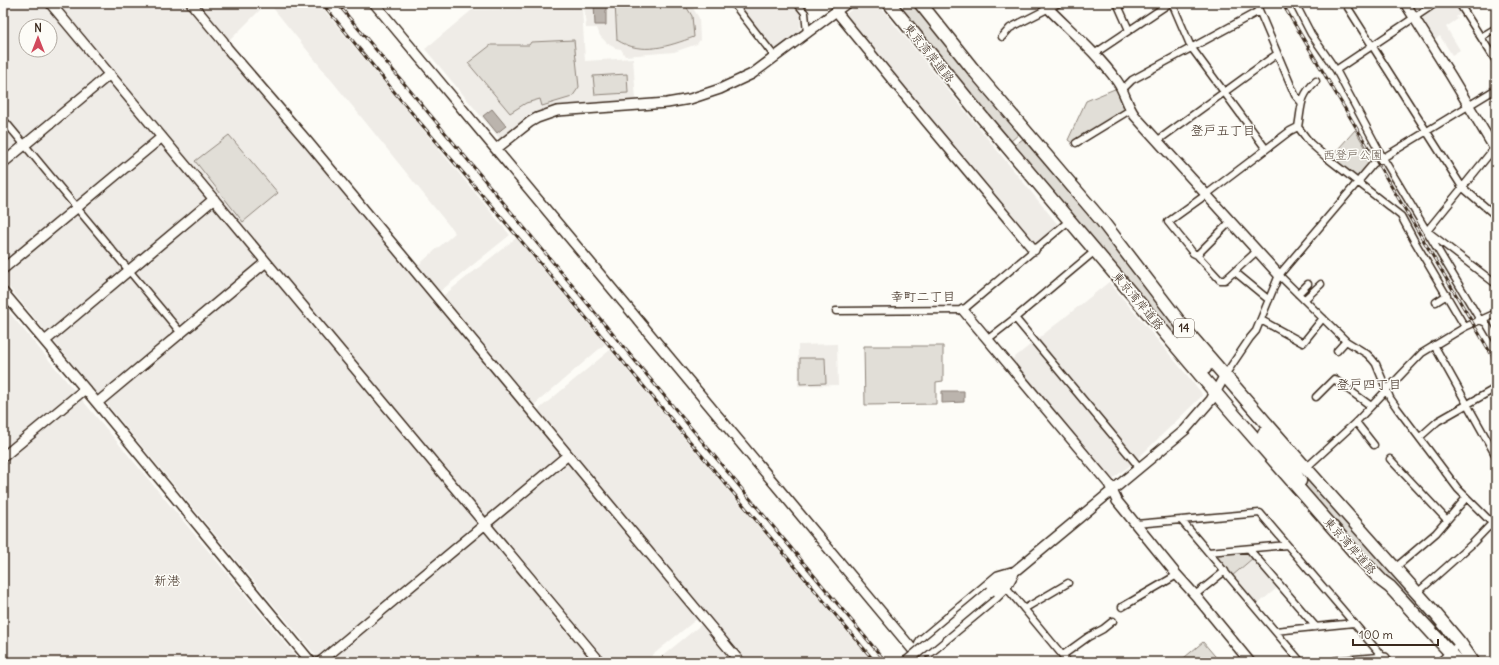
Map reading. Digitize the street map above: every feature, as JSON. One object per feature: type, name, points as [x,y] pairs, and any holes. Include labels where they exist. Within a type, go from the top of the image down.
[{"type":"highway","name":"東京湾岸道路","points":[[889,3],[977,111],[1095,251],[1355,553],[1382,581],[1387,591],[1446,658]]},
{"type":"highway","name":"東京湾岸道路","points":[[920,3],[976,73],[1102,221],[1174,316],[1417,593],[1460,643],[1473,662]]},
{"type":"highway","points":[[1174,316],[1190,349],[1216,382],[1215,392]]},
{"type":"highway","points":[[1225,375],[1226,388],[1228,392],[1288,463],[1312,503]]},
{"type":"highway","name":"14","points":[[1460,643],[1468,648],[1480,662]]},
{"type":"highway","points":[[1446,658],[1459,662]]},
{"type":"street","points":[[50,3],[600,662]]},
{"type":"street","points":[[191,3],[740,662]]},
{"type":"street","points":[[374,3],[924,662]]},
{"type":"street","points":[[733,3],[775,57]]},
{"type":"street","points":[[797,3],[805,13],[807,33]]},
{"type":"street","points":[[496,149],[530,122],[545,115],[567,110],[648,105],[690,99],[720,90],[752,74],[847,3]]},
{"type":"street","points":[[1002,38],[1010,28],[1046,6],[1059,3]]},
{"type":"street","points":[[1117,3],[1129,30]]},
{"type":"street","points":[[1094,54],[1171,3],[1191,47],[1266,149]]},
{"type":"street","points":[[1256,3],[1295,95],[1301,102]]},
{"type":"street","points":[[1295,3],[1311,34],[1336,70],[1383,158],[1480,320],[1486,323],[1496,340]]},
{"type":"street","points":[[1345,3],[1462,187],[1496,216]]},
{"type":"street","points":[[1405,3],[1495,148],[1427,231]]},
{"type":"street","points":[[1336,70],[1371,45],[1436,3]]},
{"type":"street","points":[[1459,3],[1496,61]]},
{"type":"street","points":[[1046,6],[1094,54],[1117,82],[1130,110],[1157,141],[1208,194],[1279,275],[1346,341],[1367,354],[1372,359],[1387,388],[1390,398],[1445,472],[1466,498],[1495,523],[1417,593]]},
{"type":"street","points":[[836,11],[1034,250]]},
{"type":"street","points":[[1122,90],[1132,80],[1259,11]]},
{"type":"street","points":[[1481,37],[1496,28]]},
{"type":"street","points":[[1157,141],[1277,54]]},
{"type":"street","points":[[3,163],[110,74]]},
{"type":"street","points":[[1316,81],[1310,87],[1301,102],[1298,127],[1310,143],[1401,216],[1465,327]]},
{"type":"street","points":[[906,662],[1185,430],[1202,411],[1256,331],[1279,275],[1373,164],[1496,88]]},
{"type":"street","points":[[1076,143],[1130,110]]},
{"type":"street","points":[[3,118],[24,146],[181,333]]},
{"type":"street","points":[[1257,251],[1225,280],[1220,280],[1197,255],[1193,253],[1168,222],[1298,127]]},
{"type":"street","points":[[3,269],[162,137]]},
{"type":"street","points":[[45,341],[214,199]]},
{"type":"street","points":[[836,311],[963,310],[1070,220]]},
{"type":"street","points":[[1197,255],[1231,221]]},
{"type":"street","points":[[1427,231],[1495,281]]},
{"type":"street","points":[[988,339],[1095,251]]},
{"type":"street","points":[[97,403],[266,262]]},
{"type":"street","points":[[1235,272],[1269,300]]},
{"type":"street","points":[[1298,294],[1308,284]]},
{"type":"street","points":[[1304,300],[1321,284]]},
{"type":"street","points":[[3,292],[312,662]]},
{"type":"street","points":[[1436,302],[1447,295]]},
{"type":"street","points":[[963,310],[1109,484],[1117,501],[1250,662]]},
{"type":"street","points":[[1306,468],[1356,422],[1422,353],[1465,327],[1496,313]]},
{"type":"street","points":[[1015,318],[1140,468]]},
{"type":"street","points":[[1261,320],[1303,343],[1323,318]]},
{"type":"street","points":[[1337,351],[1346,341]]},
{"type":"street","points":[[1434,345],[1496,456]]},
{"type":"street","points":[[1316,397],[1334,379],[1371,406]]},
{"type":"street","points":[[1420,437],[1433,424],[1496,388]]},
{"type":"street","points":[[3,457],[85,389]]},
{"type":"street","points":[[1356,422],[1374,445]]},
{"type":"street","points":[[320,662],[568,455]]},
{"type":"street","points":[[1390,459],[1447,520]]},
{"type":"street","points":[[1395,568],[1436,533],[1466,498]]},
{"type":"street","points":[[1136,524],[1260,513],[1386,660]]},
{"type":"street","points":[[1182,520],[1301,662]]},
{"type":"street","points":[[1208,552],[1287,545]]},
{"type":"street","points":[[1249,549],[1316,627]]},
{"type":"street","points":[[916,653],[921,641],[998,576],[1015,571]]},
{"type":"street","points":[[916,653],[931,652],[1006,587],[1015,571]]},
{"type":"street","points":[[1195,595],[1224,571]]},
{"type":"street","points":[[1122,607],[1177,575]]},
{"type":"street","points":[[1024,609],[1068,582]]},
{"type":"street","points":[[1006,587],[1068,662]]},
{"type":"street","points":[[1062,656],[1113,621]]},
{"type":"street","points":[[1275,631],[1354,623]]},
{"type":"street","points":[[1446,658],[1460,643]]},
{"type":"street","points":[[1336,662],[1386,660]]},
{"type":"shaded area","points":[[3,3],[44,3],[56,18],[18,18],[18,58],[58,58],[58,20],[102,73],[102,76],[3,159]]},
{"type":"shaded area","points":[[58,3],[186,3],[561,453],[561,456],[486,517]]},
{"type":"shaded area","points":[[195,3],[267,3],[227,43]]},
{"type":"shaded area","points":[[269,3],[318,3],[510,235],[438,293],[416,267],[455,233]]},
{"type":"shaded area","points":[[539,3],[688,3],[691,5],[699,18],[700,40],[697,44],[674,52],[625,56],[621,49],[615,48],[600,36],[597,28],[586,28],[584,6],[540,7]]},
{"type":"shaded area","points":[[594,3],[606,3],[606,25],[595,25]]},
{"type":"shaded area","points":[[737,3],[792,3],[801,14],[800,31],[772,51]]},
{"type":"shaded area","points":[[860,3],[877,3],[1059,226],[1037,245],[1035,245],[846,18],[846,14]]},
{"type":"shaded area","points":[[1445,3],[1456,3],[1462,13],[1456,17],[1458,19],[1446,27],[1460,50],[1452,55],[1440,36],[1433,40],[1421,22],[1422,18]]},
{"type":"shaded area","points":[[582,8],[585,61],[633,58],[636,100],[590,104],[588,101],[588,104],[557,107],[531,115],[500,139],[425,49],[472,10]]},
{"type":"shaded area","points":[[107,82],[109,82],[154,136],[154,139],[79,201],[76,201],[32,148],[32,145]]},
{"type":"shaded area","points":[[492,109],[506,126],[497,133],[483,116]]},
{"type":"shaded area","points":[[159,145],[162,145],[206,198],[206,201],[131,264],[128,263],[84,209],[84,207]]},
{"type":"shaded area","points":[[22,152],[26,153],[70,206],[70,209],[3,265],[3,169]]},
{"type":"shaded area","points":[[211,207],[214,207],[259,261],[258,264],[183,326],[180,326],[136,272],[136,269]]},
{"type":"shaded area","points":[[75,214],[78,214],[123,268],[122,271],[49,332],[46,332],[3,280],[3,275]]},
{"type":"shaded area","points":[[516,238],[605,344],[534,405],[444,299],[444,295]]},
{"type":"shaded area","points":[[263,269],[266,269],[477,523],[477,526],[320,657],[317,657],[106,403],[106,401]]},
{"type":"shaded area","points":[[127,277],[130,277],[175,331],[175,333],[101,395],[98,395],[54,341],[54,338]]},
{"type":"shaded area","points":[[1109,282],[1201,392],[1202,396],[1132,464],[1112,479],[1108,479],[1010,361]]},
{"type":"shaded area","points":[[3,305],[301,662],[3,662]]},
{"type":"shaded area","points":[[837,344],[838,385],[798,386],[798,345]]},
{"type":"shaded area","points":[[610,350],[872,662],[746,662],[538,410]]},
{"type":"shaded area","points":[[942,391],[964,391],[964,402],[942,403]]},
{"type":"shaded area","points":[[566,462],[568,462],[698,618],[644,662],[608,662],[494,525],[493,522]]},
{"type":"shaded area","points":[[482,532],[485,532],[593,662],[326,662]]},
{"type":"shaded area","points":[[1253,558],[1278,587],[1257,605],[1232,576]]},
{"type":"shaded area","points":[[703,623],[735,662],[655,662]]},
{"type":"green space","points":[[615,3],[684,3],[692,16],[694,37],[675,44],[656,48],[636,48],[626,45],[617,40]]},
{"type":"green space","points":[[896,3],[915,3],[1020,133],[1010,142]]},
{"type":"green space","points":[[574,40],[579,87],[572,97],[542,106],[540,99],[526,103],[510,113],[468,63],[491,45],[529,45],[531,42]]},
{"type":"green space","points":[[627,74],[628,93],[595,95],[593,76]]},
{"type":"green space","points":[[1117,88],[1127,108],[1126,110],[1072,143],[1068,140],[1086,101]]},
{"type":"green space","name":"西登戸公園","points":[[1355,130],[1373,160],[1358,176],[1355,177],[1331,157]]},
{"type":"green space","points":[[229,135],[278,193],[243,222],[195,161]]},
{"type":"green space","points":[[1024,138],[1089,215],[1130,267],[1170,320],[1190,352],[1209,377],[1014,146]]},
{"type":"green space","points":[[864,346],[943,346],[943,381],[936,382],[936,404],[865,405]]},
{"type":"green space","points":[[800,358],[825,358],[826,383],[800,384]]},
{"type":"green space","points":[[1231,389],[1408,590],[1444,634],[1441,636],[1374,566],[1313,497],[1284,454],[1230,392]]},
{"type":"green space","points":[[1247,551],[1253,558],[1232,576],[1215,557],[1217,553]]},
{"type":"green space","points":[[1203,642],[1220,662],[1179,662]]},
{"type":"railway","points":[[322,3],[400,99],[552,277],[875,662]]},
{"type":"railway","points":[[337,3],[886,662]]},
{"type":"railway","points":[[1282,3],[1496,362]]},
{"type":"district","name":"登戸五丁目","points":[[1223,130]]},
{"type":"district","name":"幸町二丁目","points":[[923,296]]},
{"type":"district","name":"登戸四丁目","points":[[1369,384]]},
{"type":"district","name":"新港","points":[[167,580]]}]
